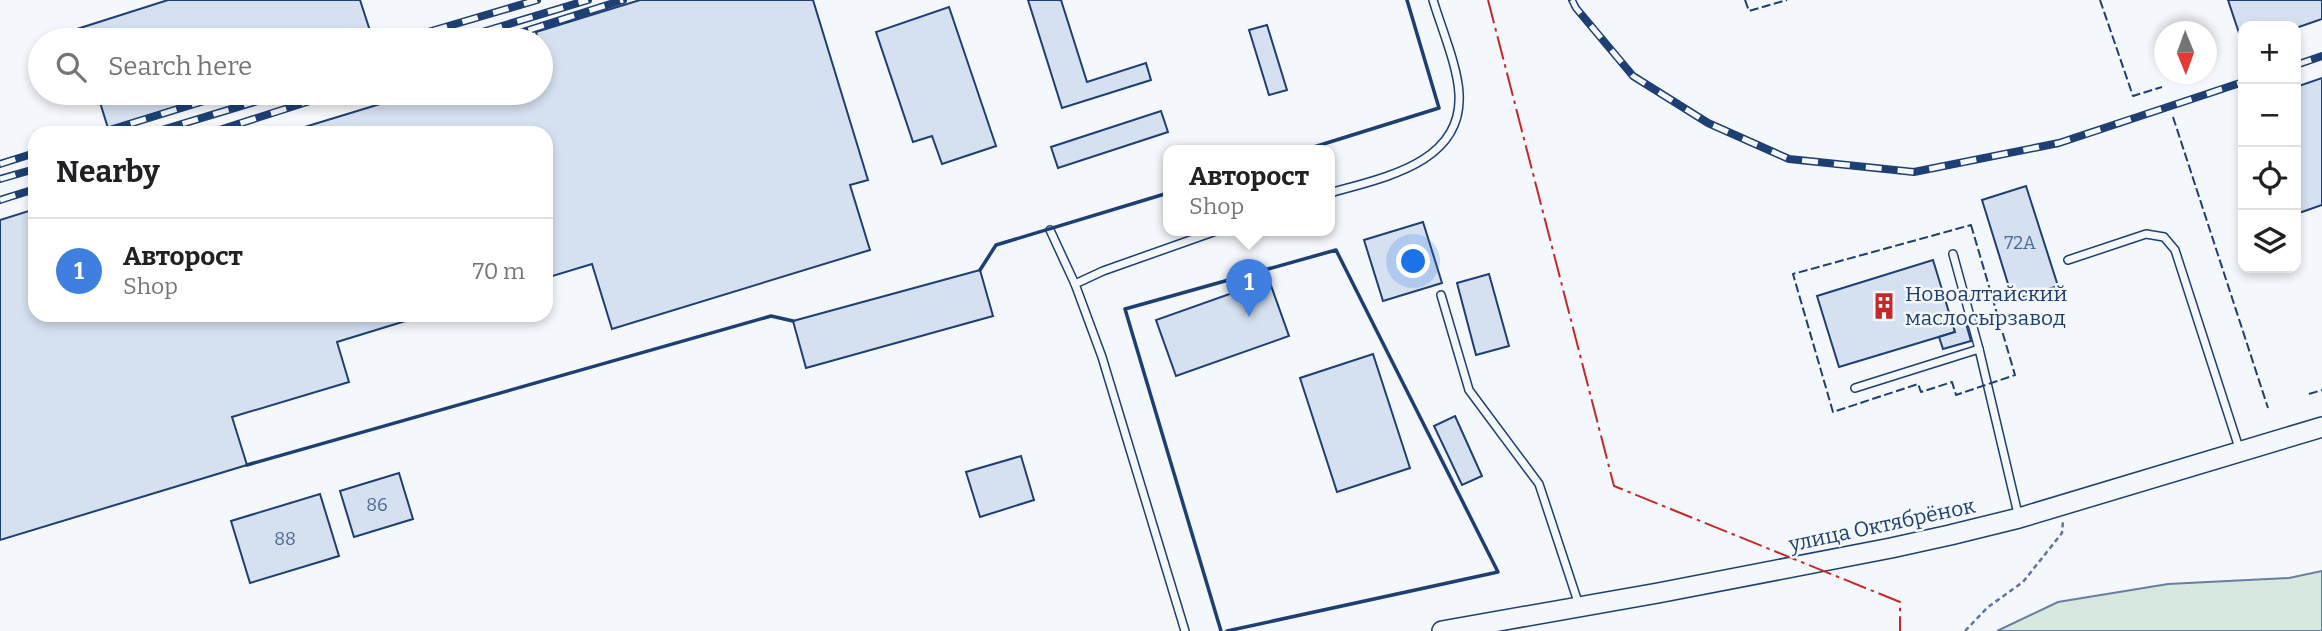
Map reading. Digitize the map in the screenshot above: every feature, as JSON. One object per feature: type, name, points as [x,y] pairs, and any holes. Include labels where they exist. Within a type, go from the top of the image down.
[{"type":"street","name":"улица Октябрёнок","points":[[1442,631],[1891,548],[2019,518],[2322,427]]},
{"type":"lane","points":[[1335,191],[1391,175],[1419,163],[1441,146],[1455,124],[1459,93],[1433,0]]},
{"type":"lane","points":[[1050,230],[1075,284],[1102,357],[1185,631]]},
{"type":"lane","points":[[2068,260],[2146,234],[2164,237],[2175,250],[2240,452]]},
{"type":"lane","points":[[1075,284],[1103,271],[1202,236]]},
{"type":"lane","points":[[1953,254],[1979,349],[2019,518]]},
{"type":"lane","points":[[1441,295],[1469,390],[1539,484],[1579,606]]},
{"type":"lane","points":[[1855,388],[1979,349]]},
{"type":"path","points":[[1965,631],[1989,607],[2023,582],[2063,533],[2065,504]]},
{"type":"shaded area","points":[[2322,571],[2322,631],[1997,631],[2058,602],[2168,584],[2289,578]]},
{"type":"building","points":[[168,0],[360,0],[369,28],[80,28]]},
{"type":"building","points":[[640,0],[813,0],[868,180],[850,185],[870,250],[612,329],[592,264],[553,276],[553,126],[308,126],[377,105],[553,105],[553,28],[549,28]]},
{"type":"building","points":[[1028,0],[1061,0],[1087,82],[1146,63],[1151,80],[1062,108]]},
{"type":"building","points":[[2228,0],[2322,0],[2322,19],[2301,26],[2301,21],[2238,21],[2238,30]]},
{"type":"building","points":[[949,7],[996,146],[942,164],[932,136],[913,142],[876,32]]},
{"type":"building","points":[[1267,25],[1287,90],[1269,95],[1249,30]]},
{"type":"building","points":[[2322,78],[2322,205],[2301,212],[2301,147],[2301,85]]},
{"type":"building","points":[[101,105],[182,105],[114,126],[107,126]]},
{"type":"building","points":[[1161,111],[1168,132],[1058,168],[1051,147]]},
{"type":"building","points":[[2026,186],[2058,286],[2013,300],[1982,200]]},
{"type":"building","points":[[28,211],[28,322],[402,322],[337,342],[349,382],[232,417],[247,465],[0,540],[0,220]]},
{"type":"building","points":[[1423,222],[1442,283],[1383,301],[1364,240]]},
{"type":"building","name":"Новоалтайский маслосырзавод","points":[[1933,260],[1955,332],[1839,367],[1817,296]]},
{"type":"building","points":[[980,270],[993,316],[806,368],[793,321]]},
{"type":"building","points":[[1489,274],[1509,346],[1476,355],[1457,283]]},
{"type":"building","points":[[1269,280],[1289,336],[1176,376],[1156,320]]},
{"type":"building","points":[[1963,313],[1971,341],[1943,349],[1939,337],[1955,332],[1951,317]]},
{"type":"building","points":[[1373,354],[1410,468],[1337,492],[1300,378]]},
{"type":"building","points":[[1455,416],[1482,476],[1462,485],[1434,426]]},
{"type":"building","points":[[1021,456],[1034,500],[980,517],[966,472]]},
{"type":"building","points":[[399,473],[413,519],[354,537],[340,491]]},
{"type":"building","points":[[320,494],[339,556],[250,583],[231,521]]},
{"type":"railway","points":[[442,28],[537,0]]},
{"type":"railway","points":[[496,28],[588,0]]},
{"type":"railway","points":[[536,28],[623,0]]},
{"type":"railway","points":[[1572,0],[1633,76],[1708,123],[1789,159],[1914,172],[2059,143],[2238,84]]},
{"type":"railway","points":[[2301,63],[2322,56]]},
{"type":"railway","points":[[123,126],[191,105]]},
{"type":"railway","points":[[175,126],[244,105]]},
{"type":"railway","points":[[232,126],[298,105]]},
{"type":"railway","points":[[0,164],[28,155]]},
{"type":"railway","points":[[0,179],[28,171]]},
{"type":"railway","points":[[0,200],[28,191]]},
{"type":"fence","points":[[1745,0],[1749,11],[1787,0]]},
{"type":"fence","points":[[2100,0],[2133,96],[2162,87]]},
{"type":"fence","points":[[2173,117],[2268,408]]},
{"type":"fence","points":[[1971,225],[2015,375],[1956,395],[1952,382],[1921,392],[1918,384],[1833,412],[1793,274],[1971,225]]},
{"type":"fence","points":[[2309,394],[2322,390]]},
{"type":"wall","points":[[1320,145],[1439,108],[1407,0]]},
{"type":"wall","points":[[980,270],[996,245],[1163,195]]},
{"type":"wall","points":[[1221,631],[1125,309],[1336,250],[1498,572],[1227,631]]},
{"type":"wall","points":[[247,465],[771,316],[793,321]]},
{"type":"power","points":[[1488,0],[1614,486],[1900,602],[1900,631]]},
{"type":"place","name":"Новоалтайский маслосырзавод","points":[[1884,306]]},
{"type":"place","name":"Авторост","points":[[1249,317]]}]
